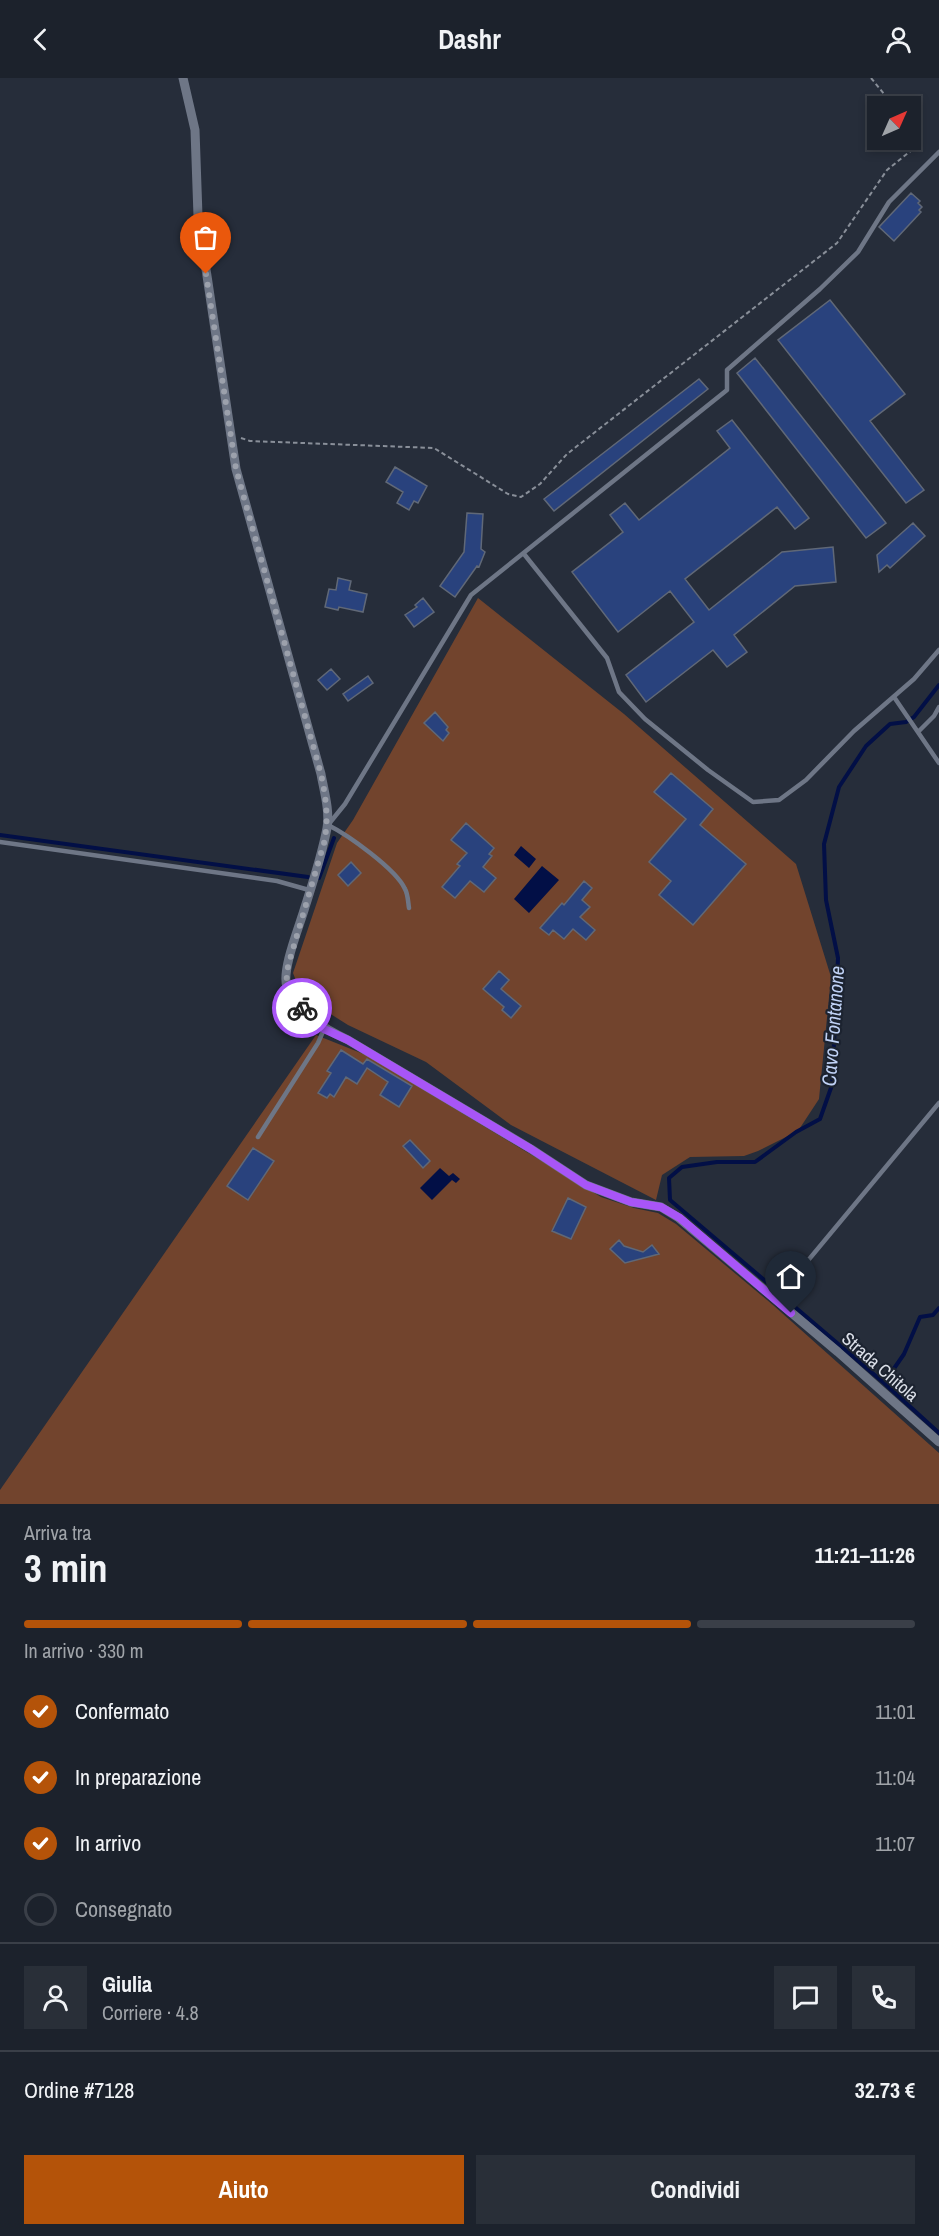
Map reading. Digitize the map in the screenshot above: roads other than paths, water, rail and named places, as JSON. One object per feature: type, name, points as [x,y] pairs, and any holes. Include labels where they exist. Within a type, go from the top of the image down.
[{"type":"street","name":"Strada Chitola","points":[[183,78],[195,130],[198,216],[236,469],[321,774],[328,825],[292,946],[286,985],[297,1003],[324,1029],[348,1040],[531,1149],[586,1185],[631,1202],[661,1207],[680,1218],[939,1442]]},
{"type":"lane","points":[[409,908],[406,891],[395,873],[346,834],[328,825],[345,804],[471,595],[728,390],[727,370],[858,252],[889,202],[939,152]]},
{"type":"lane","points":[[524,554],[607,658],[619,692],[645,719],[699,763],[753,802],[779,800],[806,780],[854,731],[914,679],[939,650]]},
{"type":"lane","points":[[894,697],[939,763]]},
{"type":"lane","points":[[918,732],[934,716],[939,707]]},
{"type":"lane","points":[[0,842],[277,881],[309,890]]},
{"type":"lane","points":[[258,1137],[318,1043],[324,1029]]},
{"type":"lane","points":[[776,1300],[939,1103]]},
{"type":"waterway","name":"Cavo Fontanone","points":[[776,1290],[670,1200],[669,1178],[682,1167],[717,1162],[755,1162],[796,1132],[820,1119],[832,1085],[838,958],[826,900],[824,844],[839,787],[866,746],[890,724],[906,722],[914,717],[939,685]]},
{"type":"waterway","points":[[0,835],[308,877]]},
{"type":"waterway","points":[[319,878],[334,838]]},
{"type":"waterway","name":"Cavo Fontanone","points":[[782,1296],[939,1433]]},
{"type":"waterway","points":[[884,1383],[904,1354],[920,1317],[933,1315],[939,1308]]}]
